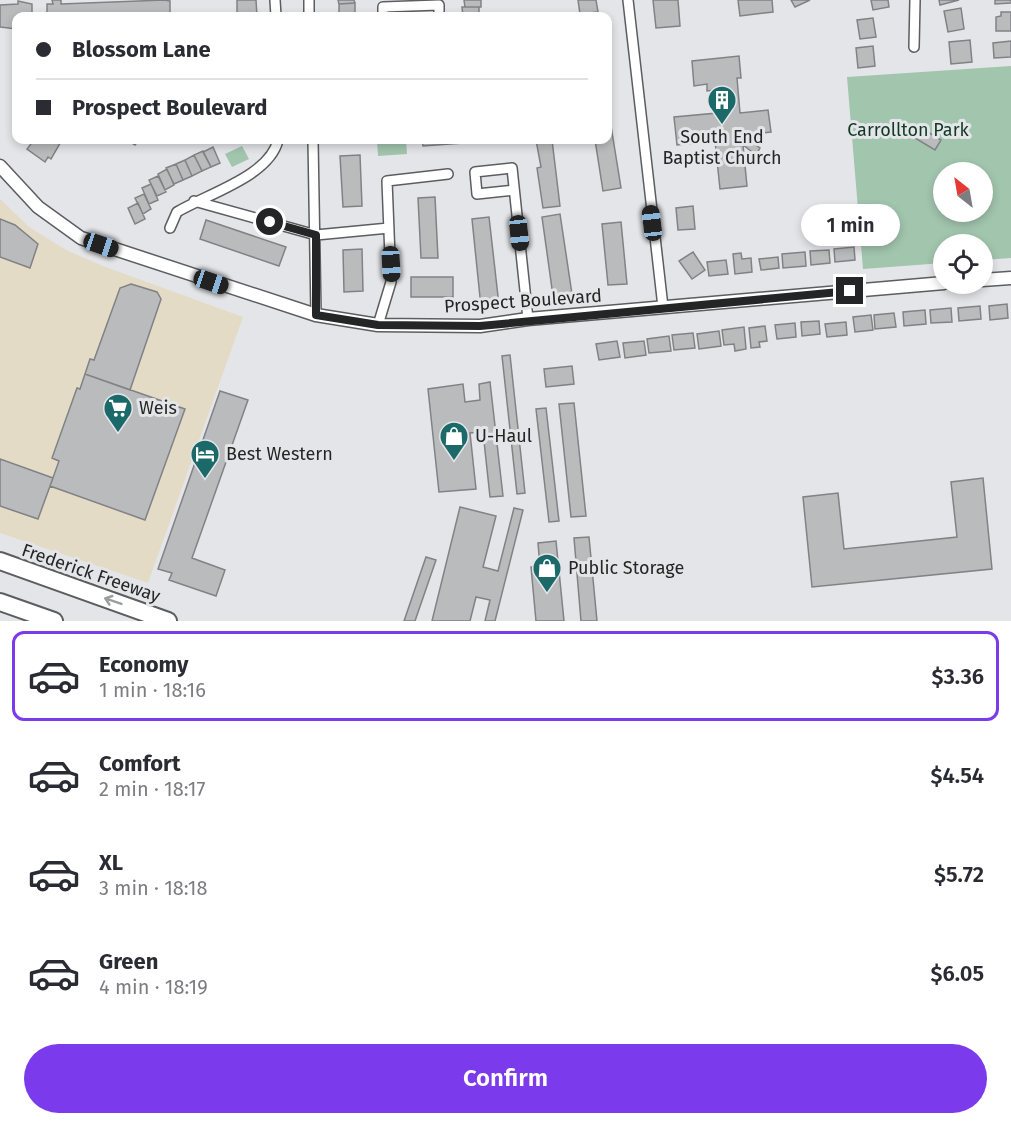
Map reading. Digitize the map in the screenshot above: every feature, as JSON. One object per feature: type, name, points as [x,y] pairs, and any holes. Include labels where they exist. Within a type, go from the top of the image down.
[{"type":"highway","name":"Frederick Freeway","points":[[0,561],[168,621]]},
{"type":"highway","points":[[0,602],[54,621]]},
{"type":"street","points":[[628,0],[663,308]]},
{"type":"street","points":[[914,47],[915,0]]},
{"type":"street","points":[[383,12],[383,7],[439,5],[439,12]]},
{"type":"street","points":[[170,228],[177,212],[244,178],[276,152],[277,144]]},
{"type":"street","points":[[313,144],[316,315]]},
{"type":"street","name":"Prospect Boulevard","points":[[0,166],[38,207],[81,238],[316,315],[378,325],[480,326],[528,319],[933,284]]},
{"type":"street","points":[[514,190],[477,194],[475,172],[512,168],[528,319]]},
{"type":"street","points":[[378,325],[392,282],[387,181],[448,174]]},
{"type":"street","points":[[195,201],[316,235],[389,228]]},
{"type":"street","points":[[993,279],[1011,278]]},
{"type":"shaded area","points":[[0,199],[29,227],[66,250],[103,266],[243,317],[148,583],[0,533]]},
{"type":"green space","name":"Carrollton Park","points":[[1011,66],[1011,258],[993,259],[993,234],[933,234],[933,264],[863,269],[847,77]]},
{"type":"green space","points":[[377,144],[406,144],[407,154],[378,156]]},
{"type":"green space","points":[[242,146],[249,159],[232,167],[225,154]]},
{"type":"building","points":[[52,0],[61,0],[61,4],[164,0],[170,1],[170,12],[47,12],[47,4],[53,4]]},
{"type":"building","points":[[237,0],[256,0],[257,12],[237,12]]},
{"type":"building","points":[[338,0],[354,0],[355,3],[339,4]]},
{"type":"building","points":[[464,0],[481,0],[481,7],[465,7]]},
{"type":"building","points":[[578,0],[596,0],[598,12],[580,12]]},
{"type":"building","points":[[653,0],[678,0],[680,26],[656,28]]},
{"type":"building","points":[[738,0],[772,0],[773,12],[740,16]]},
{"type":"building","points":[[791,0],[810,0],[795,7]]},
{"type":"building","points":[[871,0],[888,0],[889,7],[873,10]]},
{"type":"building","points":[[939,0],[959,0],[940,5]]},
{"type":"building","points":[[995,0],[1011,0],[1011,3],[995,4]]},
{"type":"building","points":[[18,1],[32,4],[32,12],[12,12],[12,28],[0,27],[0,5],[18,4]]},
{"type":"building","points":[[355,3],[355,12],[339,12],[339,4]]},
{"type":"building","points":[[462,7],[479,7],[479,12],[463,12]]},
{"type":"building","points":[[961,8],[964,29],[948,32],[944,11]]},
{"type":"building","points":[[1001,12],[1011,12],[1011,31],[996,31],[996,17],[1001,16]]},
{"type":"building","points":[[873,18],[876,37],[860,39],[857,20]]},
{"type":"building","points":[[970,40],[972,62],[951,64],[949,42]]},
{"type":"building","points":[[1011,41],[1011,57],[994,58],[993,43]]},
{"type":"building","points":[[873,46],[875,66],[858,68],[856,48]]},
{"type":"building","name":"South End Baptist Church","points":[[739,56],[741,78],[737,78],[740,113],[768,110],[771,132],[742,135],[760,148],[756,155],[743,145],[747,186],[720,189],[715,141],[677,145],[674,117],[717,113],[715,90],[707,91],[707,84],[694,86],[692,61]]},
{"type":"building","points":[[921,128],[941,140],[935,150],[915,138]]},
{"type":"building","points":[[612,132],[621,188],[603,191],[596,144],[612,144]]},
{"type":"building","points":[[31,144],[60,144],[51,159],[48,157],[45,162],[27,149]]},
{"type":"building","points":[[423,144],[450,144],[423,146]]},
{"type":"building","points":[[537,144],[552,144],[560,206],[543,208],[537,168],[541,167]]},
{"type":"building","points":[[213,147],[220,163],[211,167],[203,152]]},
{"type":"building","points":[[203,151],[211,167],[202,171],[194,155]]},
{"type":"building","points":[[194,155],[202,171],[192,176],[185,160]]},
{"type":"building","points":[[360,155],[362,206],[343,207],[340,156]]},
{"type":"building","points":[[185,160],[192,176],[183,180],[176,164]]},
{"type":"building","points":[[176,164],[183,180],[174,184],[166,168]]},
{"type":"building","points":[[167,169],[174,185],[165,190],[158,174]]},
{"type":"building","points":[[158,176],[166,192],[157,196],[149,180]]},
{"type":"building","points":[[151,184],[158,200],[149,204],[142,188]]},
{"type":"building","points":[[144,194],[151,209],[143,214],[135,198]]},
{"type":"building","points":[[435,197],[438,258],[421,258],[418,198]]},
{"type":"building","points":[[138,203],[145,219],[135,224],[128,208]]},
{"type":"building","points":[[693,206],[695,229],[678,230],[676,208]]},
{"type":"building","points":[[560,214],[572,294],[553,296],[542,217]]},
{"type":"building","points":[[489,217],[499,305],[481,307],[472,219]]},
{"type":"building","points":[[0,219],[15,225],[38,244],[30,268],[0,257]]},
{"type":"building","points":[[206,220],[286,247],[279,266],[200,239]]},
{"type":"building","points":[[621,222],[627,284],[608,285],[602,224]]},
{"type":"building","points":[[854,247],[855,260],[835,262],[834,249]]},
{"type":"building","points":[[362,249],[363,291],[344,292],[343,250]]},
{"type":"building","points":[[829,250],[830,263],[811,265],[810,251]]},
{"type":"building","points":[[693,252],[705,270],[692,279],[679,261]]},
{"type":"building","points":[[805,252],[806,266],[783,268],[782,254]]},
{"type":"building","points":[[741,253],[742,259],[751,258],[752,272],[735,274],[733,254]]},
{"type":"building","points":[[778,257],[779,268],[761,270],[759,259]]},
{"type":"building","points":[[726,260],[728,274],[709,276],[707,262]]},
{"type":"building","points":[[411,277],[453,277],[453,297],[411,297]]},
{"type":"building","points":[[131,284],[157,292],[161,299],[130,390],[85,374],[90,359],[94,360],[120,288]]},
{"type":"building","points":[[1007,304],[1008,318],[990,320],[989,306]]},
{"type":"building","points":[[980,306],[981,319],[959,321],[958,308]]},
{"type":"building","points":[[951,308],[952,322],[931,323],[930,310]]},
{"type":"building","points":[[925,310],[926,324],[904,326],[903,312]]},
{"type":"building","points":[[894,313],[896,327],[875,329],[874,315]]},
{"type":"building","points":[[871,315],[873,330],[855,332],[853,317]]},
{"type":"building","points":[[819,321],[820,334],[802,336],[801,322]]},
{"type":"building","points":[[846,322],[847,335],[827,337],[825,324]]},
{"type":"building","points":[[795,323],[796,337],[777,339],[775,325]]},
{"type":"building","points":[[765,326],[767,341],[759,342],[760,347],[751,348],[749,328]]},
{"type":"building","points":[[744,327],[746,349],[735,351],[734,344],[724,345],[722,330]]},
{"type":"building","points":[[719,331],[721,346],[699,349],[697,334]]},
{"type":"building","points":[[693,333],[695,348],[674,350],[672,335]]},
{"type":"building","points":[[669,336],[671,351],[649,353],[647,339]]},
{"type":"building","points":[[617,341],[620,357],[599,360],[596,344]]},
{"type":"building","points":[[644,341],[646,355],[625,358],[623,343]]},
{"type":"building","name":"U-Haul","points":[[510,355],[525,493],[517,494],[502,356]]},
{"type":"building","points":[[572,366],[574,384],[546,387],[544,369]]},
{"type":"building","name":"Weis","points":[[85,374],[185,409],[145,520],[50,486],[59,461],[52,458],[77,388],[80,389]]},
{"type":"building","name":"U-Haul","points":[[490,382],[503,496],[490,497],[483,432],[470,433],[476,489],[439,492],[428,389],[463,384],[465,402],[480,400],[479,384]]},
{"type":"building","name":"Best Western","points":[[220,391],[248,400],[192,558],[225,570],[216,596],[169,580],[172,573],[158,569]]},
{"type":"building","name":"Public Storage","points":[[574,403],[586,516],[571,517],[559,404]]},
{"type":"building","name":"Public Storage","points":[[546,408],[559,521],[549,522],[536,409]]},
{"type":"building","points":[[0,459],[53,478],[38,519],[0,506]]},
{"type":"building","points":[[983,478],[992,569],[812,587],[803,497],[838,493],[844,549],[957,537],[951,482]]},
{"type":"building","points":[[460,507],[496,516],[483,567],[498,571],[514,508],[523,510],[495,621],[485,621],[490,600],[476,597],[470,621],[432,621]]},
{"type":"building","name":"Public Storage","points":[[589,537],[597,621],[581,621],[574,538]]},
{"type":"building","name":"Public Storage","points":[[556,541],[564,621],[536,621],[531,567],[540,567],[538,543]]},
{"type":"building","points":[[426,557],[436,560],[415,621],[404,621]]},
{"type":"place","name":"South End Baptist Church","points":[[722,126]]},
{"type":"place","name":"Weis","points":[[118,434]]},
{"type":"place","name":"U-Haul","points":[[454,462]]},
{"type":"place","name":"Best Western","points":[[205,480]]},
{"type":"place","name":"Public Storage","points":[[547,594]]},
{"type":"route","points":[[270,222],[316,235],[316,315],[378,325],[480,326],[528,319],[850,291]]}]
